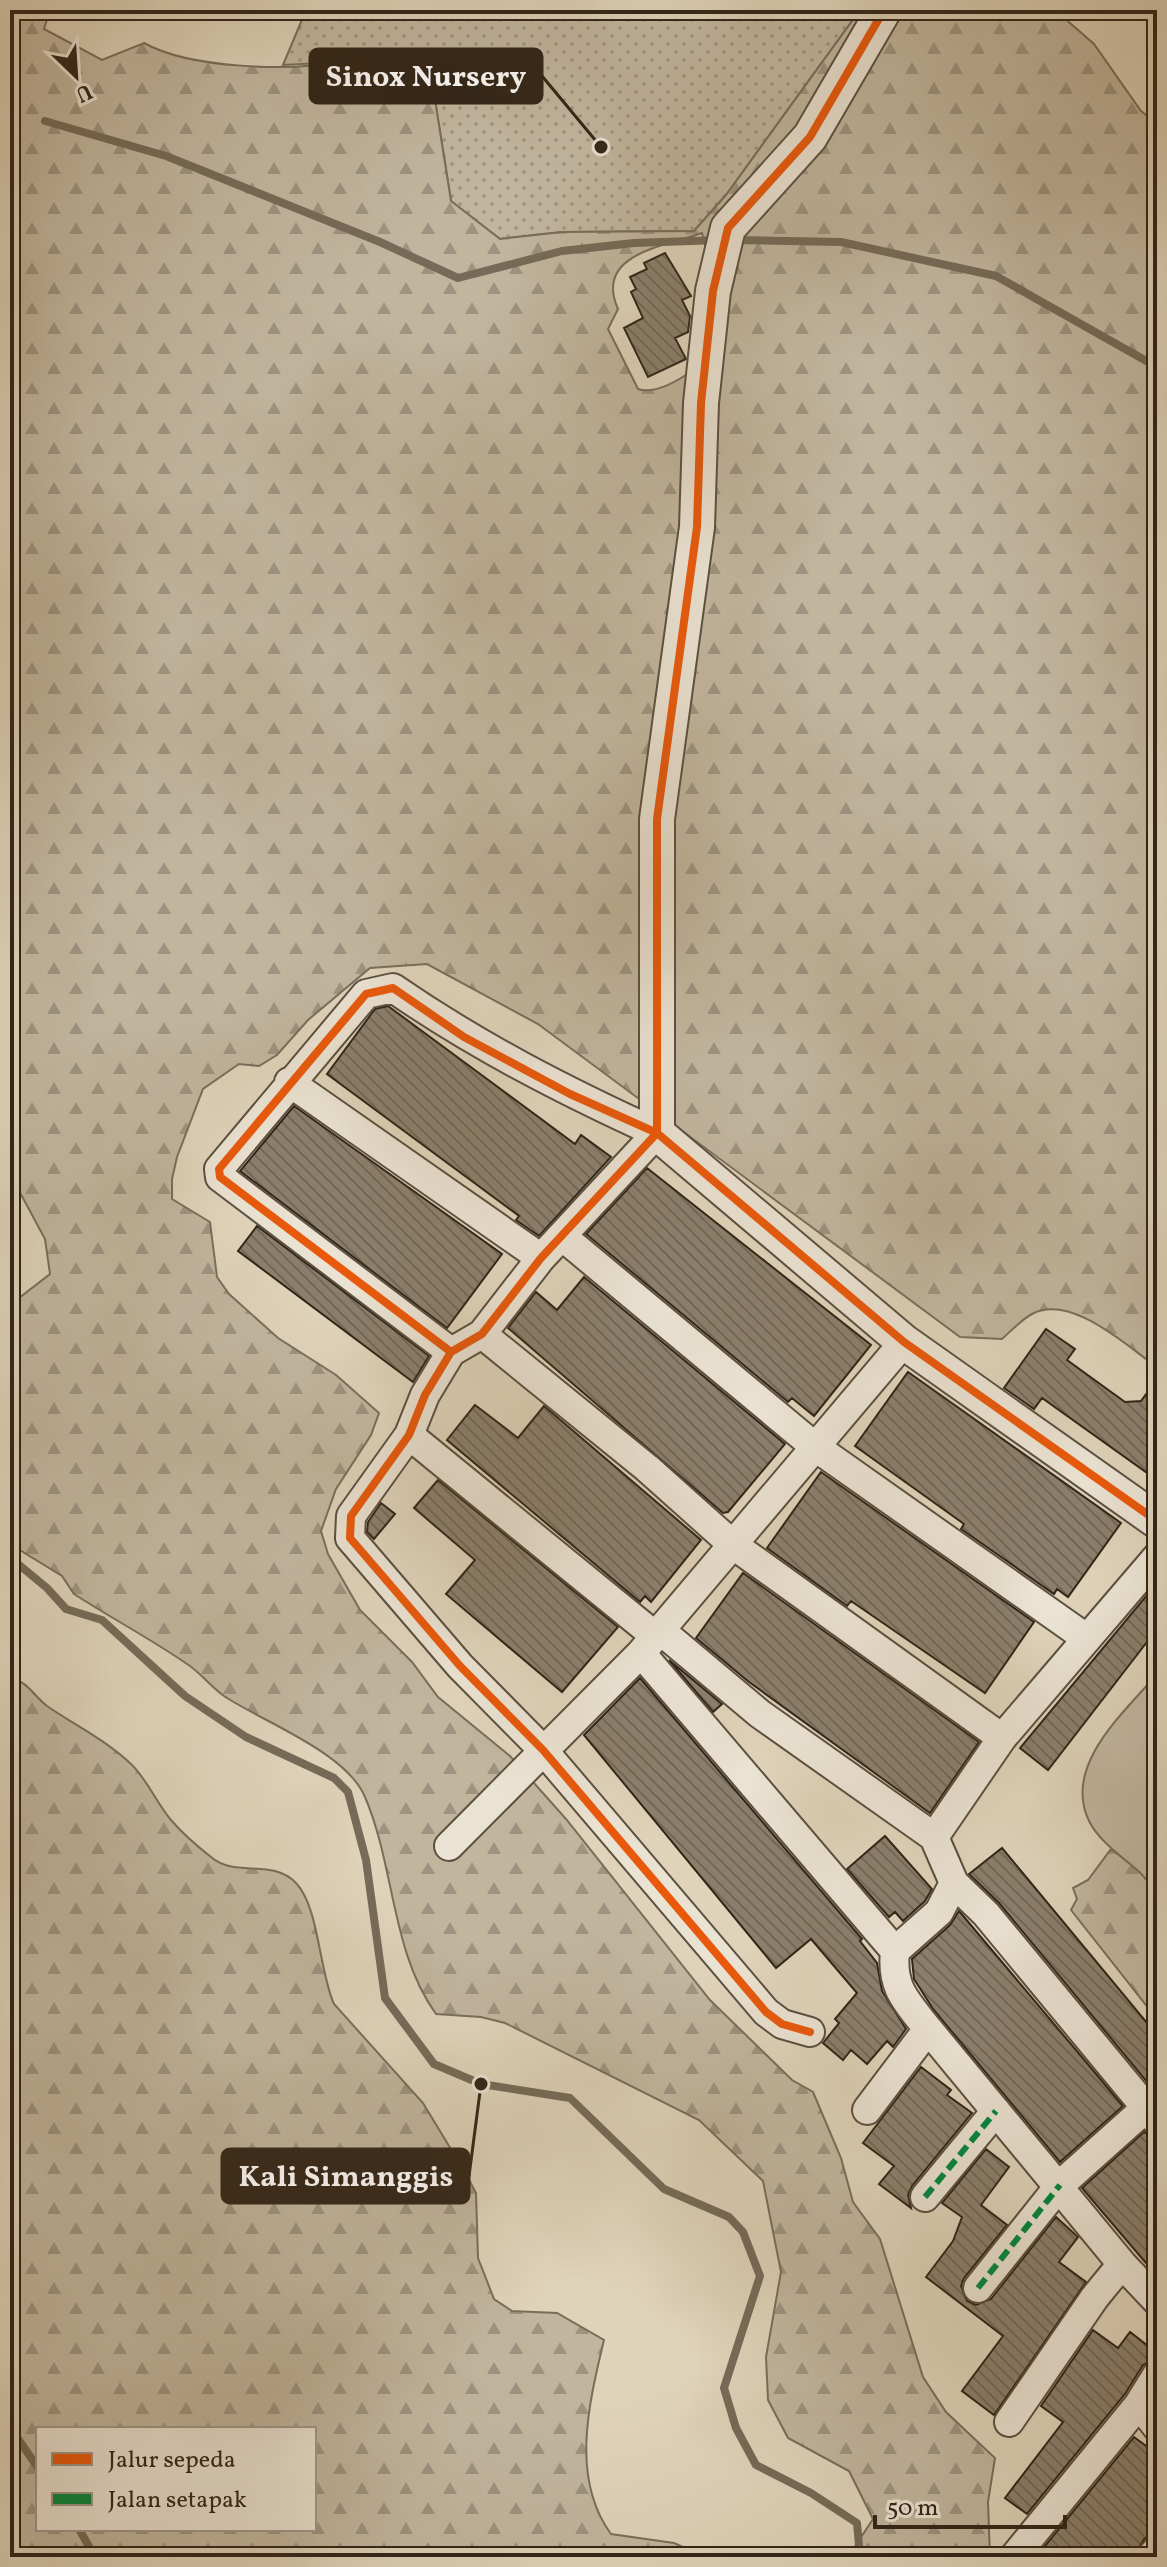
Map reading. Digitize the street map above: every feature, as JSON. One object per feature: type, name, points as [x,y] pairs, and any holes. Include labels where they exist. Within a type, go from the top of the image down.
[{"type":"street","points":[[810,2032],[782,2024],[766,2012],[543,1750],[460,1666],[350,1538],[351,1516],[409,1435],[425,1395],[451,1352],[482,1334],[541,1258],[657,1133],[657,819],[697,527],[701,403],[713,291],[728,228],[810,137],[884,10]]},
{"type":"street","points":[[451,1352],[220,1177],[219,1169],[366,994],[393,988],[464,1037],[570,1094],[657,1133],[904,1342],[1157,1521]]},
{"type":"street","points":[[289,1082],[541,1258]]},
{"type":"street","points":[[563,1237],[814,1446],[1086,1638]]},
{"type":"street","points":[[482,1334],[647,1468],[732,1544],[1002,1738]]},
{"type":"street","points":[[449,1846],[652,1639],[904,1342]]},
{"type":"street","points":[[409,1435],[652,1639],[934,1837],[954,1883],[986,1914],[1152,2114],[1060,2185],[978,2288]]},
{"type":"street","points":[[934,1837],[1002,1738],[1049,1687],[1086,1638],[1157,1557]]},
{"type":"street","points":[[652,1639],[895,1951]]},
{"type":"street","points":[[954,1883],[939,1912],[895,1951],[892,1975],[904,1999],[928,2029],[1060,2185],[1122,2264],[1157,2301]]},
{"type":"street","points":[[867,2110],[928,2029]]},
{"type":"street","points":[[925,2197],[996,2111]]},
{"type":"street","points":[[1009,2422],[1055,2353],[1122,2264]]},
{"type":"street","points":[[1014,2557],[1139,2404],[1157,2375]]},
{"type":"street","points":[[1139,2404],[1157,2427]]},
{"type":"street","points":[[1151,2557],[1157,2550]]},
{"type":"green space","points":[[10,10],[50,10],[44,29],[102,60],[144,43],[187,58],[268,67],[320,65],[402,49],[435,100],[451,201],[500,239],[562,232],[694,231],[726,195],[860,10],[1055,10],[1094,44],[1141,111],[1157,123],[1157,1351],[1146,1359],[1092,1322],[1061,1310],[1032,1314],[1002,1339],[960,1337],[538,1024],[427,964],[370,968],[308,1020],[277,1055],[259,1066],[239,1064],[203,1089],[177,1157],[172,1179],[172,1199],[210,1222],[217,1277],[229,1294],[278,1338],[336,1375],[379,1413],[371,1435],[336,1489],[321,1531],[328,1554],[360,1610],[412,1662],[438,1697],[510,1756],[566,1819],[710,2000],[792,2080],[813,2092],[841,2158],[853,2202],[880,2239],[923,2377],[946,2412],[995,2458],[988,2502],[990,2557],[848,2557],[873,2519],[849,2471],[788,2438],[768,2400],[766,2357],[781,2272],[763,2181],[699,2120],[505,2023],[481,2017],[436,2014],[410,1964],[375,1824],[355,1781],[322,1752],[224,1696],[192,1668],[74,1594],[62,1576],[10,1544],[10,1305],[50,1274],[45,1239],[10,1174]],"holes":[[[702,233],[707,253],[696,368],[660,388],[638,389],[608,329],[618,309],[613,290],[616,275],[624,264],[638,255]]]},
{"type":"green space","points":[[306,10],[860,10],[726,195],[694,231],[562,232],[500,239],[451,201],[435,100],[366,54],[342,62],[283,65]]},
{"type":"green space","points":[[1157,1674],[1157,1891],[1098,1835],[1089,1821],[1083,1800],[1084,1780],[1090,1760],[1101,1741]]},
{"type":"green space","points":[[10,1677],[122,1756],[143,1778],[171,1820],[211,1857],[231,1866],[276,1871],[296,1883],[310,1907],[334,2004],[423,2103],[476,2193],[478,2258],[494,2299],[512,2311],[557,2313],[604,2340],[586,2440],[590,2489],[598,2512],[611,2534],[674,2543],[705,2557],[10,2557]]},
{"type":"green space","points":[[1111,1849],[1141,1872],[1157,1891],[1157,2019],[1071,1910],[1077,1899],[1073,1888],[1088,1880]]},
{"type":"building","points":[[665,253],[691,296],[682,300],[690,316],[688,332],[675,338],[686,359],[648,377],[624,328],[643,318],[631,292],[636,289],[630,277],[647,269],[644,263]]},
{"type":"building","points":[[388,1006],[575,1144],[581,1135],[611,1157],[539,1236],[516,1220],[519,1216],[327,1074],[375,1009]]},
{"type":"building","points":[[294,1106],[502,1254],[447,1328],[240,1171]]},
{"type":"building","points":[[647,1168],[871,1345],[814,1416],[792,1398],[788,1402],[586,1234]]},
{"type":"building","points":[[257,1226],[429,1356],[413,1382],[238,1251]]},
{"type":"building","points":[[584,1277],[785,1444],[728,1512],[723,1513],[508,1328],[536,1292],[557,1310]]},
{"type":"building","points":[[1046,1329],[1075,1349],[1067,1360],[1125,1402],[1141,1401],[1157,1379],[1157,1480],[1042,1398],[1034,1409],[1004,1388]]},
{"type":"building","points":[[908,1372],[1121,1523],[1068,1597],[1057,1589],[1054,1594],[961,1529],[964,1524],[855,1446]]},
{"type":"building","points":[[475,1405],[518,1438],[544,1406],[701,1540],[651,1602],[645,1596],[640,1602],[447,1440]]},
{"type":"building","points":[[821,1472],[1034,1622],[985,1693],[851,1601],[847,1606],[767,1548]]},
{"type":"building","points":[[438,1480],[618,1627],[562,1692],[446,1594],[475,1560],[414,1508]]},
{"type":"building","points":[[381,1503],[395,1514],[374,1539],[367,1532],[368,1522]]},
{"type":"building","points":[[743,1573],[979,1742],[930,1813],[749,1682],[696,1638]]},
{"type":"building","points":[[1157,1583],[1157,1629],[1048,1770],[1020,1748]]},
{"type":"building","points":[[669,1660],[722,1704],[713,1712]]},
{"type":"building","points":[[640,1678],[862,1939],[860,1941],[877,1963],[882,1991],[906,2029],[893,2047],[887,2041],[867,2064],[851,2050],[843,2060],[823,2043],[839,2023],[835,2019],[857,1993],[811,1939],[776,1968],[584,1735]]},
{"type":"building","points":[[885,1836],[932,1889],[925,1901],[903,1921],[895,1912],[889,1917],[847,1869]]},
{"type":"building","points":[[1002,1848],[1157,2035],[1157,2094],[999,1903],[969,1874]]},
{"type":"building","points":[[959,1911],[1123,2106],[1060,2162],[933,2009],[914,1979],[912,1959],[950,1925]]},
{"type":"building","points":[[921,2067],[951,2090],[947,2095],[972,2113],[912,2186],[908,2195],[911,2208],[879,2184],[894,2166],[863,2143]]},
{"type":"building","points":[[1144,2132],[1157,2138],[1157,2276],[1082,2188]]},
{"type":"building","points":[[986,2149],[1009,2167],[981,2205],[1007,2225],[964,2278],[961,2286],[967,2301],[976,2305],[991,2299],[1056,2217],[1078,2237],[1059,2262],[1086,2282],[994,2415],[962,2391],[1003,2336],[926,2277],[953,2241],[962,2217],[942,2203]]},
{"type":"building","points":[[1093,2330],[1118,2348],[1130,2332],[1157,2353],[1157,2358],[1143,2365],[1125,2394],[1027,2514],[1005,2498],[1063,2422],[1041,2406]]},
{"type":"building","points":[[1134,2437],[1157,2454],[1157,2533],[1144,2539],[1134,2557],[1036,2557]]},
{"type":"waterway","points":[[45,121],[166,156],[380,242],[458,278],[562,251],[634,243],[719,240]]},
{"type":"waterway","points":[[732,240],[841,242],[996,276],[1157,367]]},
{"type":"waterway","points":[[10,1562],[18,1564],[47,1588],[66,1609],[102,1620],[185,1696],[246,1737],[334,1778],[348,1792],[366,1860],[385,1998],[434,2064],[481,2084],[570,2098],[664,2189],[729,2217],[743,2232],[760,2276],[724,2388],[736,2428],[756,2465],[811,2493],[857,2523],[860,2557]]},
{"type":"waterway","points":[[10,2427],[36,2465]]},
{"type":"waterway","points":[[80,2531],[95,2557]]},
{"type":"marked path","points":[[925,2197],[996,2111]]},
{"type":"marked path","points":[[978,2288],[1060,2185]]},
{"type":"cycle path","points":[[810,2032],[782,2024],[766,2012],[543,1750],[460,1666],[350,1538],[351,1516],[409,1435],[425,1395],[451,1352],[482,1334],[541,1258],[657,1133],[657,819],[697,527],[701,403],[713,291],[728,228],[810,137],[884,10]]},
{"type":"cycle path","points":[[451,1352],[220,1177],[219,1169],[366,994],[393,988],[464,1037],[570,1094],[657,1133],[904,1342],[1157,1521]]},
{"type":"place","name":"Sinox Nursery","points":[[601,147]]},
{"type":"place","name":"Kali Simanggis","points":[[481,2084]]}]
